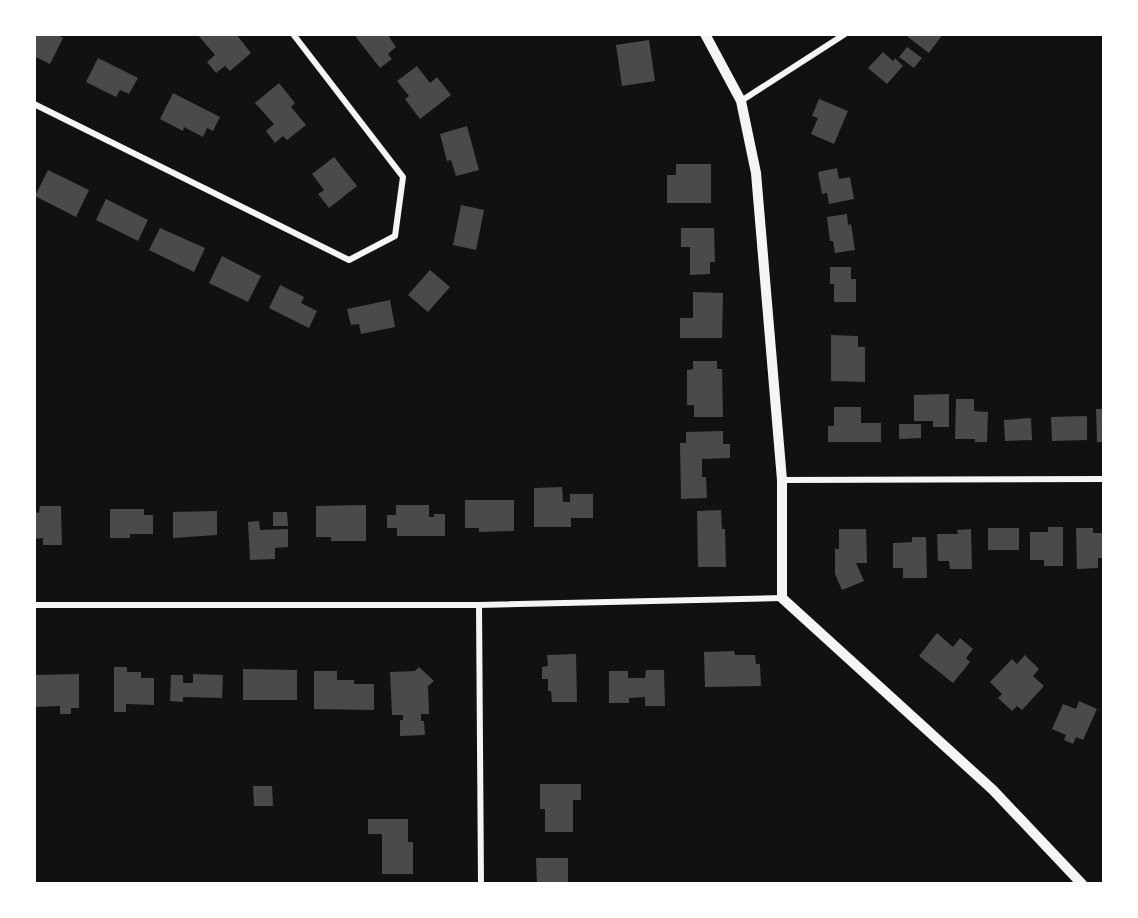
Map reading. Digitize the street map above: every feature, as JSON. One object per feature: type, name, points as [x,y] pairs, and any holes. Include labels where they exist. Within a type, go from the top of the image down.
[{"type":"street","points":[[34,104],[349,260],[395,236],[403,177],[293,34]]},
{"type":"street","points":[[705,34],[741,101],[756,173],[782,480],[782,598]]},
{"type":"street","points":[[741,101],[845,34]]},
{"type":"street","points":[[782,480],[1104,479]]},
{"type":"street","points":[[34,605],[479,605],[782,598],[993,790],[1082,884]]},
{"type":"street","points":[[479,605],[481,884]]},
{"type":"building","points":[[34,34],[57,34],[63,38],[50,64],[34,56]]},
{"type":"building","points":[[197,34],[236,34],[251,53],[230,71],[225,66],[216,73],[207,62],[215,55]]},
{"type":"building","points":[[357,34],[387,34],[396,47],[388,54],[392,59],[380,68],[355,36]]},
{"type":"building","points":[[904,34],[943,34],[929,53]]},
{"type":"building","points":[[649,40],[655,81],[622,86],[616,45]]},
{"type":"building","points":[[907,47],[922,58],[914,68],[899,57]]},
{"type":"building","points":[[883,52],[893,61],[895,58],[903,66],[887,84],[868,68]]},
{"type":"building","points":[[98,58],[138,78],[129,94],[120,90],[116,97],[86,82]]},
{"type":"building","points":[[417,66],[430,83],[437,77],[451,95],[420,119],[405,99],[409,96],[397,81]]},
{"type":"building","points":[[279,83],[295,103],[291,107],[306,125],[287,140],[283,136],[275,143],[266,131],[274,124],[255,103]]},
{"type":"building","points":[[173,93],[220,117],[213,131],[207,128],[203,137],[184,127],[183,131],[160,119]]},
{"type":"building","points":[[819,99],[848,111],[834,144],[811,134],[818,118],[812,116]]},
{"type":"building","points":[[467,126],[479,170],[456,176],[451,160],[447,161],[440,134]]},
{"type":"building","points":[[334,157],[357,186],[329,208],[318,194],[324,190],[312,174]]},
{"type":"building","points":[[676,164],[711,164],[711,203],[667,203],[667,175],[676,175]]},
{"type":"building","points":[[837,168],[839,179],[850,177],[854,199],[829,204],[827,193],[822,194],[818,172]]},
{"type":"building","points":[[48,170],[89,190],[76,217],[35,196]]},
{"type":"building","points":[[106,199],[148,220],[138,241],[96,220]]},
{"type":"building","points":[[461,205],[484,210],[476,250],[453,245]]},
{"type":"building","points":[[847,214],[855,250],[835,253],[833,241],[830,241],[827,217]]},
{"type":"building","points":[[160,228],[205,248],[194,272],[149,250]]},
{"type":"building","points":[[681,228],[714,228],[715,262],[710,262],[710,274],[690,275],[690,247],[681,247]]},
{"type":"building","points":[[222,256],[261,276],[248,302],[209,283]]},
{"type":"building","points":[[830,267],[851,267],[851,279],[856,279],[856,302],[834,302],[834,284],[830,284]]},
{"type":"building","points":[[430,270],[450,287],[428,312],[408,295]]},
{"type":"building","points":[[280,285],[304,297],[301,303],[317,311],[309,328],[269,308]]},
{"type":"building","points":[[693,292],[723,293],[722,338],[680,338],[680,318],[693,318]]},
{"type":"building","points":[[390,300],[395,327],[361,334],[359,324],[351,325],[347,309]]},
{"type":"building","points":[[831,335],[858,336],[858,347],[865,347],[865,382],[831,381]]},
{"type":"building","points":[[693,361],[717,361],[717,369],[722,369],[723,417],[694,417],[694,405],[687,405],[687,370],[693,369]]},
{"type":"building","points":[[949,394],[949,427],[933,427],[933,421],[914,421],[914,395]]},
{"type":"building","points":[[956,399],[974,399],[974,411],[988,412],[987,442],[975,442],[975,439],[955,439]]},
{"type":"building","points":[[834,407],[861,407],[861,423],[881,423],[881,442],[828,442],[828,426],[834,426]]},
{"type":"building","points":[[1096,409],[1104,409],[1104,442],[1097,442]]},
{"type":"building","points":[[1087,416],[1087,440],[1052,441],[1051,417]]},
{"type":"building","points":[[1031,418],[1032,440],[1005,441],[1004,420]]},
{"type":"building","points":[[899,424],[921,424],[921,438],[899,439]]},
{"type":"building","points":[[723,431],[723,444],[730,444],[730,458],[702,459],[702,477],[706,477],[707,498],[681,499],[680,443],[686,443],[686,432]]},
{"type":"building","points":[[562,487],[563,502],[570,502],[570,494],[593,494],[593,518],[571,518],[571,527],[534,527],[534,488]]},
{"type":"building","points":[[465,500],[514,500],[514,531],[479,532],[479,528],[465,528]]},
{"type":"building","points":[[366,505],[366,541],[331,541],[331,537],[316,537],[316,506]]},
{"type":"building","points":[[396,505],[429,505],[429,517],[434,517],[434,514],[445,514],[445,536],[397,536],[397,528],[387,528],[387,515],[396,515]]},
{"type":"building","points":[[40,506],[61,506],[62,545],[43,545],[43,538],[34,539],[34,512],[39,513]]},
{"type":"building","points":[[110,509],[144,509],[144,515],[153,515],[153,534],[130,534],[130,538],[110,538]]},
{"type":"building","points":[[721,510],[722,529],[725,529],[726,567],[698,567],[697,511]]},
{"type":"building","points":[[217,511],[217,535],[173,538],[173,512]]},
{"type":"building","points":[[273,512],[287,512],[288,526],[273,526]]},
{"type":"building","points":[[259,521],[260,530],[288,529],[288,547],[275,548],[275,559],[250,560],[248,522]]},
{"type":"building","points":[[1048,527],[1063,527],[1063,566],[1044,566],[1044,560],[1030,560],[1030,532],[1048,532]]},
{"type":"building","points":[[988,528],[1019,528],[1019,550],[988,550]]},
{"type":"building","points":[[1076,528],[1093,528],[1093,533],[1104,533],[1104,558],[1098,558],[1098,568],[1077,569]]},
{"type":"building","points":[[839,529],[866,529],[867,563],[856,563],[864,581],[842,590],[835,574],[835,549],[839,549]]},
{"type":"building","points":[[971,529],[972,569],[950,569],[949,561],[938,561],[937,534],[958,534],[957,530]]},
{"type":"building","points":[[912,537],[926,537],[927,578],[903,578],[903,568],[893,568],[893,543],[912,542]]},
{"type":"building","points":[[937,633],[953,647],[960,638],[973,649],[966,658],[970,662],[953,683],[919,656]]},
{"type":"building","points":[[734,651],[735,655],[755,655],[756,664],[760,664],[761,686],[705,687],[704,652]]},
{"type":"building","points":[[576,654],[577,702],[552,702],[551,691],[548,691],[548,679],[542,679],[542,667],[548,666],[547,655]]},
{"type":"building","points":[[1025,655],[1039,669],[1033,676],[1044,686],[1022,710],[1017,706],[1012,711],[998,698],[1002,694],[990,682],[1012,659],[1017,664]]},
{"type":"building","points":[[114,667],[127,667],[127,672],[141,672],[141,678],[154,678],[154,705],[126,704],[126,712],[114,712]]},
{"type":"building","points":[[419,667],[434,681],[428,686],[429,714],[421,714],[425,735],[400,736],[400,720],[403,720],[403,715],[392,715],[390,672],[415,671]]},
{"type":"building","points":[[243,669],[297,670],[297,700],[243,700]]},
{"type":"building","points":[[646,670],[664,670],[665,706],[645,706],[645,697],[629,698],[629,703],[609,703],[609,671],[628,671],[628,678],[645,678]]},
{"type":"building","points":[[314,671],[337,671],[337,680],[354,680],[354,684],[374,684],[374,710],[314,709]]},
{"type":"building","points":[[79,674],[79,708],[71,708],[71,714],[60,714],[60,706],[34,707],[34,675]]},
{"type":"building","points":[[193,674],[223,675],[222,698],[183,697],[183,702],[170,701],[171,675],[183,675],[183,683],[193,683]]},
{"type":"building","points":[[1079,701],[1097,709],[1083,740],[1076,737],[1073,744],[1064,740],[1066,735],[1052,729],[1063,704],[1076,709]]},
{"type":"building","points":[[540,784],[581,784],[581,800],[573,800],[573,832],[545,832],[545,809],[540,809]]},
{"type":"building","points":[[253,786],[272,786],[273,806],[254,806]]},
{"type":"building","points":[[368,819],[408,819],[408,842],[413,842],[413,874],[382,874],[382,834],[368,834]]},
{"type":"building","points":[[536,858],[568,858],[568,884],[537,884]]}]
